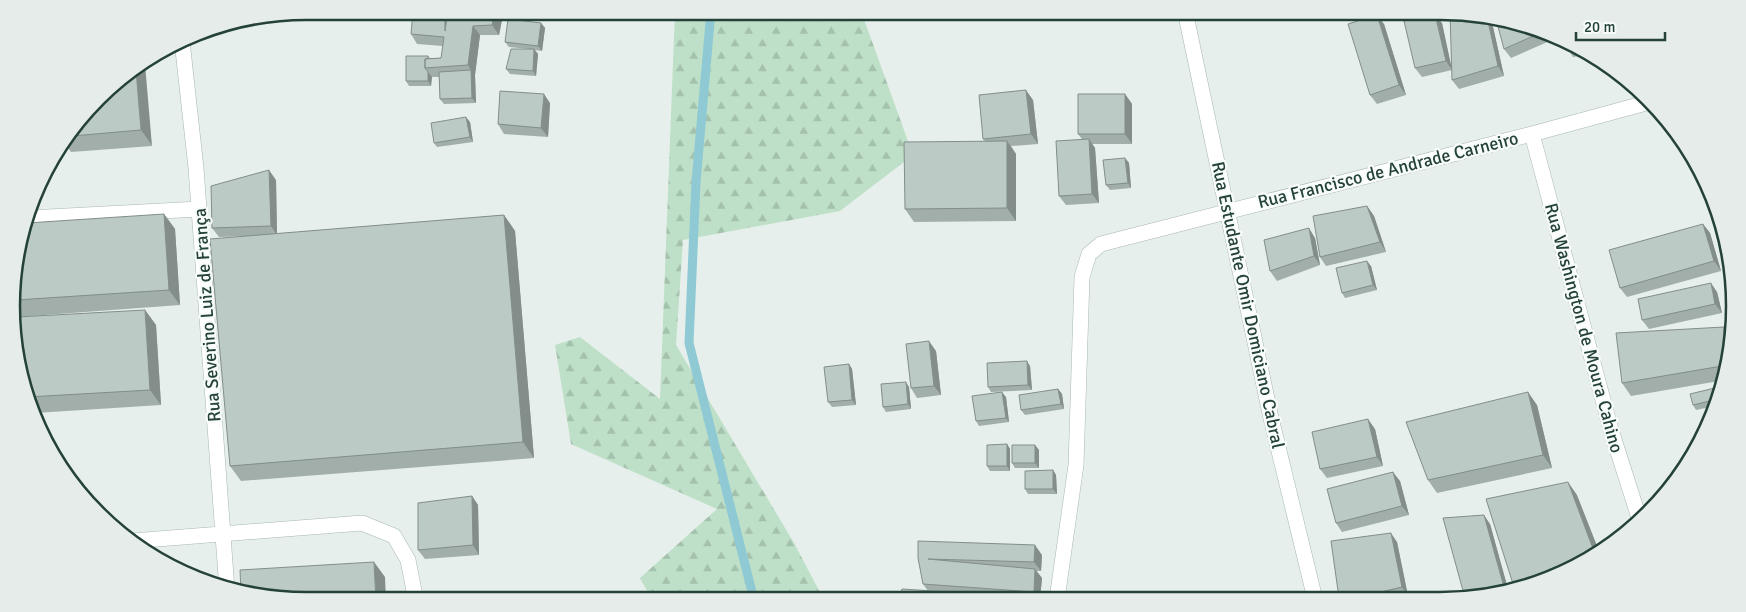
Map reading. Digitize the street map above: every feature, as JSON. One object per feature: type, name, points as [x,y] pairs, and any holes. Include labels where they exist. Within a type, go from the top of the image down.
[{"type":"street","name":"Rua Estudante Omir Domiciano Cabral","points":[[1187,20],[1271,418],[1314,592]]},
{"type":"street","name":"Rua Severino Luiz de França","points":[[183,48],[196,168],[227,581]]},
{"type":"street","name":"Rua Francisco de Andrade Carneiro","points":[[1059,592],[1076,465],[1082,277],[1089,254],[1101,244],[1642,104]]},
{"type":"street","name":"Rua Washington de Moura Cahino","points":[[1532,134],[1610,430],[1637,513]]},
{"type":"street","points":[[34,218],[198,209]]},
{"type":"street","points":[[142,540],[362,523],[394,536],[408,560],[414,592]]},
{"type":"green space","points":[[675,20],[864,20],[913,155],[840,211],[683,240],[676,345],[794,543],[820,592],[648,592],[640,578],[717,509],[571,444],[555,345],[580,337],[660,399]]},
{"type":"building","points":[[412,20],[445,20],[445,31],[447,20],[493,20],[492,25],[473,26],[468,65],[425,68],[425,59],[441,58],[444,37],[411,34]]},
{"type":"building","points":[[508,20],[541,23],[538,46],[505,42]]},
{"type":"building","points":[[1361,20],[1379,20],[1399,85],[1370,95],[1348,24]]},
{"type":"building","points":[[1436,20],[1446,61],[1415,68],[1404,21]]},
{"type":"building","points":[[1450,21],[1489,24],[1498,66],[1452,80]]},
{"type":"building","points":[[1498,25],[1534,36],[1504,49]]},
{"type":"building","points":[[511,49],[534,49],[533,71],[506,69]]},
{"type":"building","points":[[406,56],[428,56],[425,59],[425,68],[428,72],[428,81],[406,81]]},
{"type":"building","points":[[471,70],[472,98],[440,99],[439,72]]},
{"type":"building","points":[[136,76],[141,130],[76,136],[91,117],[117,91]]},
{"type":"building","points":[[1026,90],[1031,134],[983,139],[979,95]]},
{"type":"building","points":[[500,91],[544,94],[541,128],[498,124]]},
{"type":"building","points":[[1078,94],[1125,94],[1125,134],[1078,134]]},
{"type":"building","points":[[466,117],[470,137],[434,143],[431,123]]},
{"type":"building","points":[[1089,139],[1092,194],[1059,196],[1056,141]]},
{"type":"building","points":[[1007,141],[1007,208],[905,209],[904,142]]},
{"type":"building","points":[[1125,158],[1128,183],[1106,185],[1103,160]]},
{"type":"building","points":[[269,170],[271,226],[212,228],[211,186]]},
{"type":"building","points":[[1367,206],[1380,242],[1320,257],[1313,216]]},
{"type":"building","points":[[164,214],[169,290],[20,300],[25,250],[33,223]]},
{"type":"building","points":[[504,215],[523,442],[230,466],[210,239]]},
{"type":"building","points":[[1703,224],[1714,261],[1620,288],[1609,250]]},
{"type":"building","points":[[1309,228],[1314,256],[1270,271],[1264,240]]},
{"type":"building","points":[[1367,261],[1373,285],[1342,293],[1336,268]]},
{"type":"building","points":[[1711,283],[1715,304],[1642,320],[1638,299]]},
{"type":"building","points":[[145,310],[150,390],[35,397],[25,362],[21,317]]},
{"type":"building","points":[[1724,327],[1720,366],[1622,383],[1616,333]]},
{"type":"building","points":[[929,341],[934,386],[911,388],[906,344]]},
{"type":"building","points":[[1027,361],[1028,385],[988,387],[987,363]]},
{"type":"building","points":[[849,364],[852,400],[828,402],[824,367]]},
{"type":"building","points":[[906,382],[908,404],[883,407],[881,384]]},
{"type":"building","points":[[1714,388],[1710,401],[1693,405],[1690,394]]},
{"type":"building","points":[[1058,389],[1061,404],[1021,410],[1019,395]]},
{"type":"building","points":[[1002,392],[1006,418],[976,421],[972,396]]},
{"type":"building","points":[[1528,392],[1543,455],[1428,480],[1406,422]]},
{"type":"building","points":[[1368,419],[1377,457],[1320,469],[1312,432]]},
{"type":"building","points":[[1007,444],[1007,466],[987,466],[987,445]]},
{"type":"building","points":[[1012,445],[1035,445],[1035,463],[1012,463]]},
{"type":"building","points":[[1053,470],[1053,489],[1025,489],[1025,471]]},
{"type":"building","points":[[1393,472],[1402,506],[1336,523],[1327,489]]},
{"type":"building","points":[[1568,482],[1593,548],[1566,563],[1532,577],[1513,582],[1486,499]]},
{"type":"building","points":[[472,496],[473,545],[418,550],[418,503]]},
{"type":"building","points":[[1484,515],[1503,585],[1463,591],[1443,518]]},
{"type":"building","points":[[1391,533],[1402,587],[1381,592],[1338,592],[1331,541]]},
{"type":"building","points":[[918,541],[1035,545],[1034,562],[928,559],[1035,569],[1034,592],[923,584],[918,558]]},
{"type":"building","points":[[374,562],[376,592],[306,592],[250,587],[241,584],[240,570]]},
{"type":"building","points":[[902,589],[950,592],[901,592]]},
{"type":"waterway","points":[[710,20],[696,182],[689,343],[752,592]]}]
